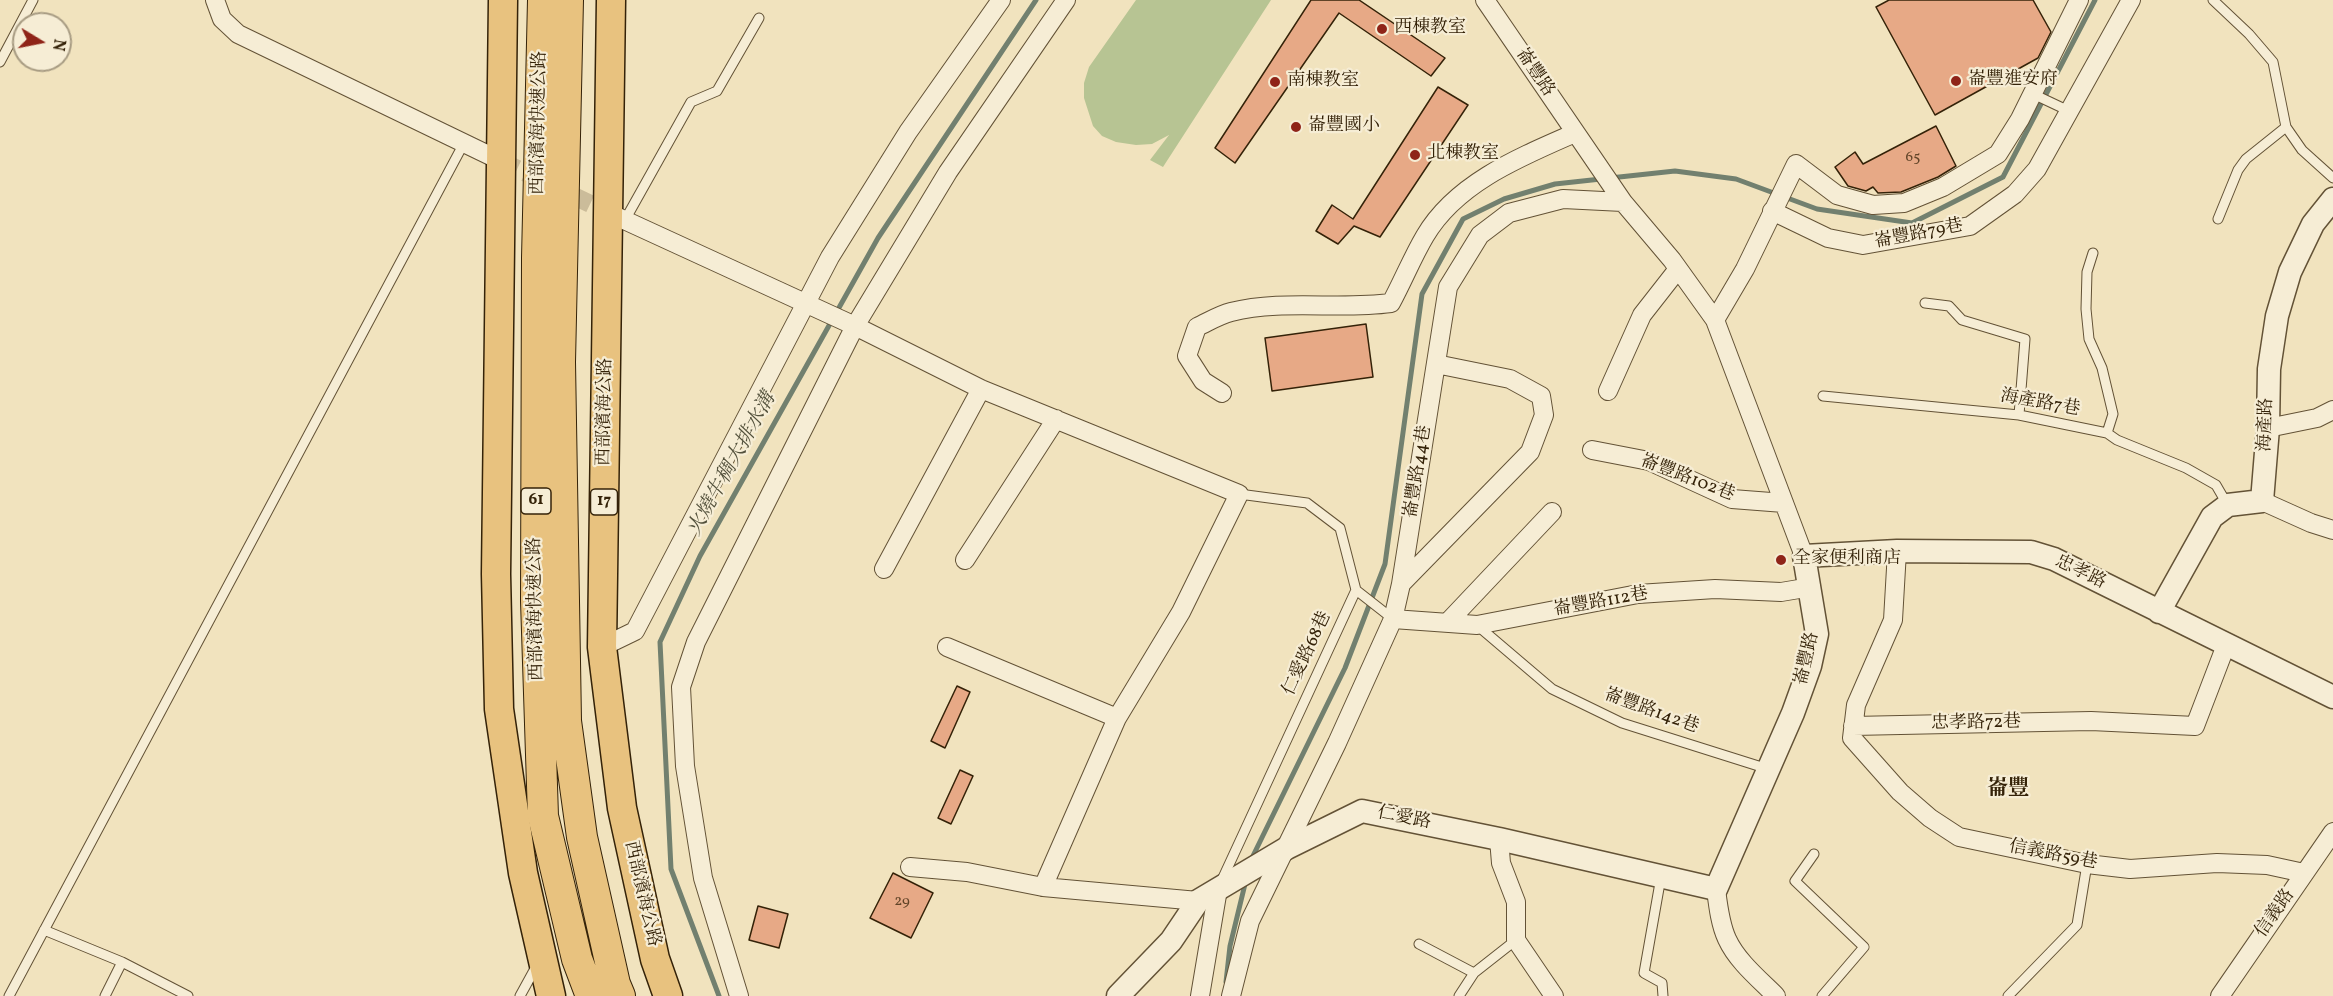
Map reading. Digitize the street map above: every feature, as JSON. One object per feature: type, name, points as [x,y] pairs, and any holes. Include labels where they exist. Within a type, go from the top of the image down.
[{"type":"highway","name":"西部濱海快速公路","points":[[543,0],[537,258],[536,601],[543,816],[576,959],[591,996]]},
{"type":"highway","name":"西部濱海快速公路","points":[[568,0],[561,362],[566,721],[582,837],[615,984],[620,996]]},
{"type":"main road","points":[[503,0],[496,562],[499,709],[523,873],[551,996]]},
{"type":"main road","name":"西部濱海公路","points":[[611,0],[617,216],[602,647],[622,808],[655,959],[668,996]]},
{"type":"street","points":[[215,0],[222,19],[238,34],[501,160]]},
{"type":"street","points":[[602,647],[635,631],[830,257],[908,132],[1001,0]]},
{"type":"street","points":[[739,996],[703,878],[685,765],[681,687],[696,642],[855,326],[948,172],[1066,0]]},
{"type":"street","name":"崙豐路","points":[[1485,0],[1579,140],[1715,320],[1804,556],[1817,634],[1810,666],[1793,713],[1716,889]]},
{"type":"street","points":[[1715,320],[1744,269],[1796,164],[1837,195],[1873,205],[1904,203],[1943,187],[1998,154],[2020,119],[2079,0]]},
{"type":"street","name":"崙豐路79巷","points":[[1772,211],[1828,238],[1863,245],[1970,226],[2015,194],[2037,169],[2131,0]]},
{"type":"street","points":[[1222,393],[1203,381],[1187,356],[1197,327],[1229,312],[1270,306],[1362,307],[1391,303],[1425,235],[1458,196],[1517,159],[1579,140]]},
{"type":"street","name":"崙豐路44巷","points":[[1231,996],[1250,921],[1287,848],[1393,619],[1401,584],[1448,287],[1480,235],[1509,213],[1563,199],[1620,197]]},
{"type":"street","name":"海產路","points":[[2262,501],[2268,428],[2269,369],[2277,316],[2290,272],[2313,224],[2333,199]]},
{"type":"street","points":[[617,216],[855,326],[981,389],[1239,494],[1181,612],[1117,718],[1043,887]]},
{"type":"street","points":[[1608,391],[1642,315],[1678,269]]},
{"type":"street","points":[[1401,584],[1530,452],[1544,415],[1541,396],[1509,380],[1436,364]]},
{"type":"street","points":[[884,569],[981,389]]},
{"type":"street","points":[[2268,428],[2317,418],[2333,410]]},
{"type":"street","points":[[966,560],[1056,419]]},
{"type":"street","name":"崙豐路102巷","points":[[1592,450],[1649,461],[1732,499],[1784,502]]},
{"type":"street","points":[[2159,612],[2212,517],[2228,505],[2262,501],[2311,523],[2333,530]]},
{"type":"street","points":[[1447,623],[1552,512]]},
{"type":"street","points":[[1853,726],[1856,705],[1893,620],[1897,551]]},
{"type":"street","name":"忠孝路","points":[[1804,556],[1897,551],[2031,552],[2054,559],[2333,697]]},
{"type":"street","name":"崙豐路112巷","points":[[1393,619],[1477,625],[1638,594],[1715,589],[1781,592],[1811,588]]},
{"type":"street","name":"忠孝路72巷","points":[[1853,726],[2091,721],[2195,726],[2226,645]]},
{"type":"street","points":[[947,647],[1117,718]]},
{"type":"street","name":"信義路59巷","points":[[1853,726],[1852,738],[1900,792],[1930,818],[1959,837],[2087,864],[2130,869],[2217,863],[2268,865],[2304,873]]},
{"type":"street","name":"仁愛路","points":[[1118,996],[1171,941],[1198,901],[1287,848],[1362,811],[1499,839],[1716,889]]},
{"type":"street","name":"信義路","points":[[2220,996],[2333,832]]},
{"type":"street","points":[[1499,839],[1501,863],[1516,902],[1516,940],[1554,996]]},
{"type":"street","points":[[910,867],[967,872],[1043,887],[1198,901]]},
{"type":"street","points":[[1200,996],[1218,889]]},
{"type":"street","points":[[1716,889],[1720,918],[1727,940],[1747,968],[1776,996]]},
{"type":"lane","points":[[0,62],[33,0]]},
{"type":"lane","points":[[2213,0],[2249,34],[2273,62],[2286,127],[2302,150],[2333,178]]},
{"type":"lane","points":[[617,216],[691,102],[717,91],[759,18]]},
{"type":"lane","points":[[2033,94],[2068,111]]},
{"type":"lane","points":[[2218,219],[2238,170],[2246,159],[2286,127]]},
{"type":"lane","points":[[9,996],[464,142]]},
{"type":"lane","points":[[2093,253],[2087,272],[2088,329],[2089,339],[2102,368],[2113,414],[2107,433]]},
{"type":"lane","points":[[1925,303],[1949,306],[1962,320],[2025,339],[2019,415]]},
{"type":"lane","name":"海產路7巷","points":[[1823,396],[2019,415],[2107,433],[2117,440],[2186,468],[2216,485],[2228,505]]},
{"type":"lane","points":[[1239,494],[1307,503],[1340,528],[1356,590],[1393,619]]},
{"type":"lane","name":"仁愛路68巷","points":[[1218,889],[1356,590]]},
{"type":"lane","name":"崙豐路142巷","points":[[1477,625],[1552,689],[1622,723],[1768,769]]},
{"type":"lane","points":[[1814,854],[1795,881],[1864,947],[1822,996]]},
{"type":"lane","points":[[2008,996],[2077,925],[2087,864]]},
{"type":"lane","points":[[1661,877],[1644,973],[1662,983],[1663,996]]},
{"type":"lane","points":[[44,930],[122,963],[188,996]]},
{"type":"lane","points":[[1459,996],[1474,973],[1516,940]]},
{"type":"lane","points":[[1419,944],[1474,973]]},
{"type":"lane","points":[[520,996],[542,955]]},
{"type":"lane","points":[[105,996],[122,963]]},
{"type":"green space","points":[[1136,0],[1271,0],[1163,167],[1150,160],[1169,135],[1152,144],[1136,145],[1116,142],[1102,136],[1093,126],[1084,98],[1084,83],[1089,67]]},
{"type":"building","name":"南棟教室","points":[[1311,0],[1359,0],[1445,58],[1431,76],[1339,13],[1235,163],[1215,148]]},
{"type":"building","name":"崙豐進安府","points":[[1889,0],[2033,0],[2051,32],[2038,58],[1935,115],[1876,7]]},
{"type":"building","name":"北棟教室","points":[[1438,87],[1468,105],[1380,237],[1354,226],[1338,244],[1316,231],[1332,205],[1353,219]]},
{"type":"building","points":[[1936,126],[1956,166],[1938,177],[1901,192],[1878,193],[1873,187],[1866,191],[1848,186],[1835,167],[1855,152],[1863,164]]},
{"type":"building","points":[[1366,324],[1373,377],[1272,391],[1265,338]]},
{"type":"building","points":[[957,686],[970,692],[945,748],[931,741]]},
{"type":"building","points":[[960,770],[973,776],[951,824],[938,818]]},
{"type":"building","points":[[893,873],[933,893],[911,938],[870,918]]},
{"type":"building","points":[[758,906],[788,914],[779,948],[749,940]]},
{"type":"waterway","name":"火燒牛稠大排水溝","points":[[719,996],[671,869],[660,642],[700,556],[878,238],[1036,0]]},
{"type":"waterway","points":[[1610,178],[1675,171],[1736,179],[1817,209],[1912,223],[2003,177],[2095,0]]},
{"type":"waterway","points":[[1250,862],[1345,668],[1385,564],[1422,294],[1463,219],[1504,199],[1555,184],[1601,179]]},
{"type":"waterway","points":[[1226,982],[1230,946],[1246,880]]},
{"type":"tunnel","points":[[501,161],[609,213]]},
{"type":"place","name":"西棟教室","points":[[1382,29]]},
{"type":"place","name":"崙豐進安府","points":[[1956,81]]},
{"type":"place","name":"南棟教室","points":[[1275,82]]},
{"type":"place","name":"崙豐國小","points":[[1296,127]]},
{"type":"place","name":"北棟教室","points":[[1415,155]]},
{"type":"place","name":"全家便利商店","points":[[1781,560]]},
{"type":"district","name":"崙豐","points":[[2008,790]]}]
